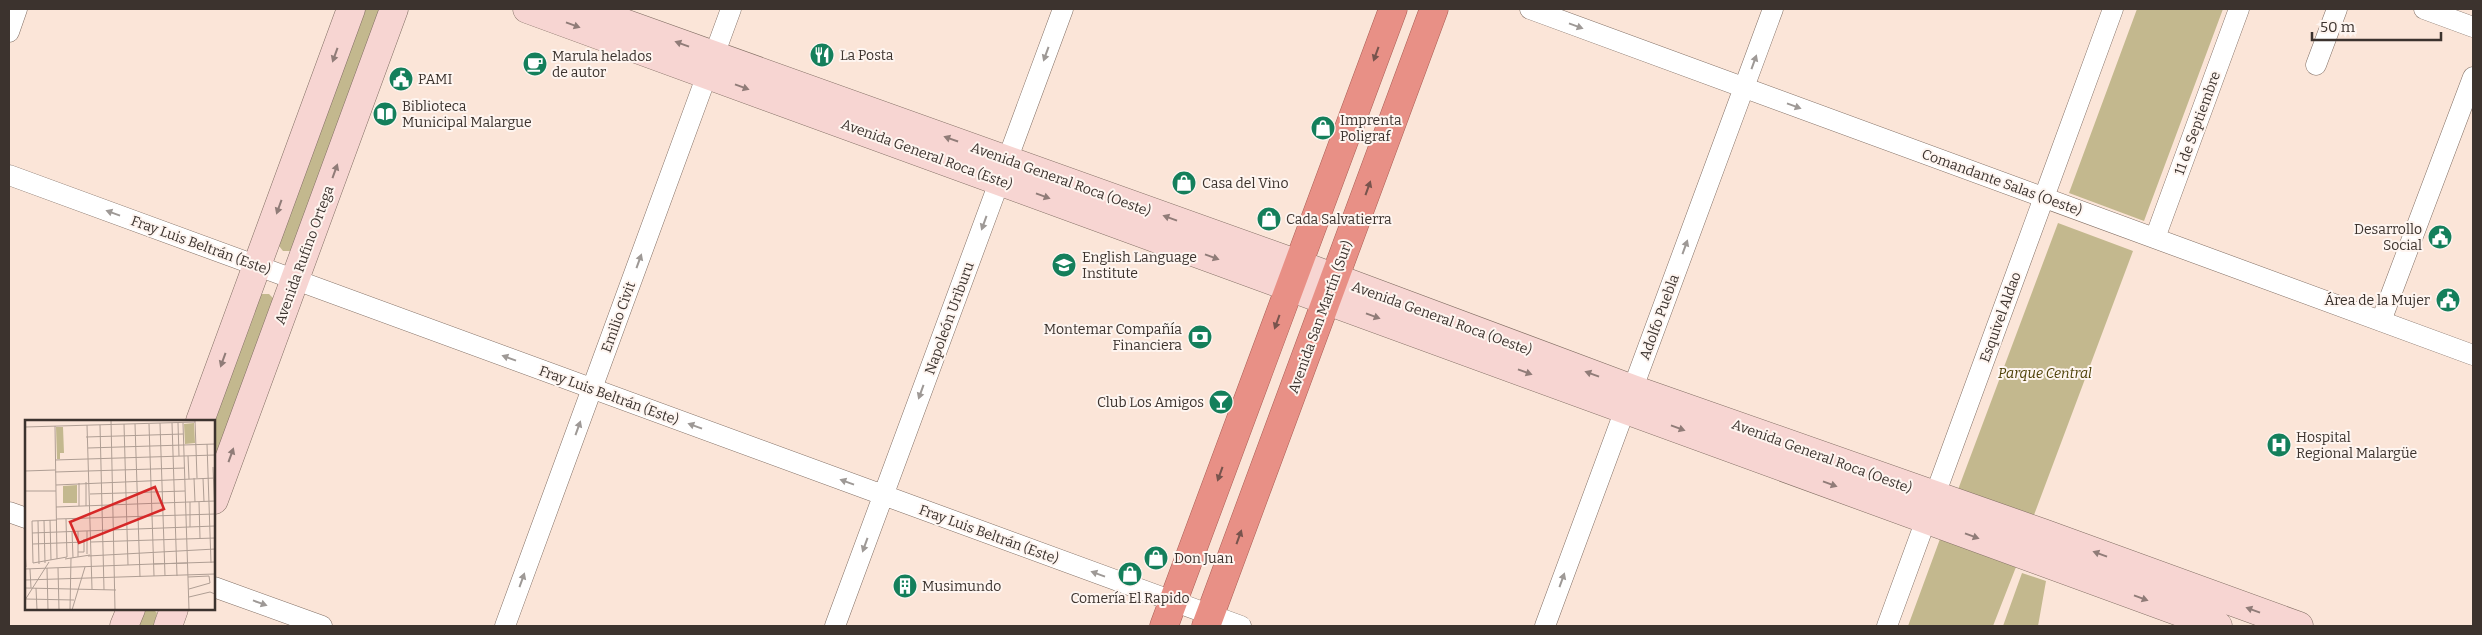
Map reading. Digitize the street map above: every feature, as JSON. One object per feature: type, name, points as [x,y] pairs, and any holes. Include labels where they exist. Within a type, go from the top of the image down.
[{"type":"highway","points":[[1169,614],[1393,9]]},
{"type":"highway","name":"Avenida San Martín (Sur)","points":[[1208,621],[1434,9]]},
{"type":"main road","points":[[200,420],[351,9]]},
{"type":"main road","name":"Avenida Rufino Ortega","points":[[215,497],[394,9]]},
{"type":"main road","name":"Avenida General Roca (Este)","points":[[527,9],[711,65],[1004,170]]},
{"type":"main road","points":[[585,9],[711,65]]},
{"type":"main road","name":"Avenida General Roca (Oeste)","points":[[1004,170],[1930,508],[2218,626]]},
{"type":"main road","name":"Avenida General Roca (Oeste)","points":[[1930,508],[2044,533],[2299,626]]},
{"type":"main road","points":[[124,626],[131,610]]},
{"type":"main road","points":[[168,626],[174,610]]},
{"type":"street","points":[[9,32],[17,9]]},
{"type":"street","name":"Emilio Civit","points":[[505,626],[731,9]]},
{"type":"street","name":"Napoleón Uriburu","points":[[835,626],[1063,9]]},
{"type":"street","name":"Comandante Salas (Oeste)","points":[[1530,9],[2473,355]]},
{"type":"street","name":"Adolfo Puebla","points":[[1546,626],[1773,9]]},
{"type":"street","name":"Esquivel Aldao","points":[[1887,626],[2113,9]]},
{"type":"street","name":"11 de Septiembre","points":[[2156,238],[2240,9]]},
{"type":"street","points":[[2316,65],[2337,9]]},
{"type":"street","points":[[2424,9],[2473,26]]},
{"type":"street","points":[[2381,321],[2473,77]]},
{"type":"street","name":"Fray Luis Beltrán (Este)","points":[[9,175],[883,496],[1169,614],[1241,626]]},
{"type":"street","points":[[9,512],[25,518]]},
{"type":"street","points":[[215,587],[322,626]]},
{"type":"green space","points":[[363,9],[382,9],[295,247],[290,251],[283,251],[279,246],[279,240]]},
{"type":"green space","points":[[2137,9],[2223,9],[2144,221],[2069,193]]},
{"type":"green space","name":"Parque Central","points":[[2058,223],[2133,251],[2031,523],[1956,495]]},
{"type":"green space","points":[[262,294],[269,294],[274,299],[215,466],[214,420],[258,299]]},
{"type":"green space","points":[[1940,539],[2016,567],[1993,626],[1908,626]]},
{"type":"green space","points":[[2022,573],[2046,581],[2038,626],[2003,626]]},
{"type":"green space","points":[[144,610],[154,610],[157,613],[154,626],[136,626]]},
{"type":"place","name":"La Posta","points":[[822,55]]},
{"type":"place","name":"Marula helados de autor","points":[[535,64]]},
{"type":"place","name":"PAMI","points":[[401,79]]},
{"type":"place","name":"Biblioteca Municipal Malargue","points":[[385,114]]},
{"type":"place","name":"Imprenta Poligraf","points":[[1323,128]]},
{"type":"place","name":"Casa del Vino","points":[[1184,183]]},
{"type":"place","name":"Cada Salvatierra","points":[[1269,219]]},
{"type":"place","name":"Desarrollo Social","points":[[2440,237]]},
{"type":"place","name":"English Language Institute","points":[[1064,265]]},
{"type":"place","name":"Área de la Mujer","points":[[2448,300]]},
{"type":"place","name":"Montemar Compañía Financiera","points":[[1200,337]]},
{"type":"place","name":"Club Los Amigos","points":[[1221,402]]},
{"type":"place","name":"Hospital Regional Malargüe","points":[[2279,445]]},
{"type":"place","name":"Don Juan","points":[[1156,558]]},
{"type":"place","name":"Comería El Rapido","points":[[1130,574]]},
{"type":"place","name":"Musimundo","points":[[905,586]]}]
